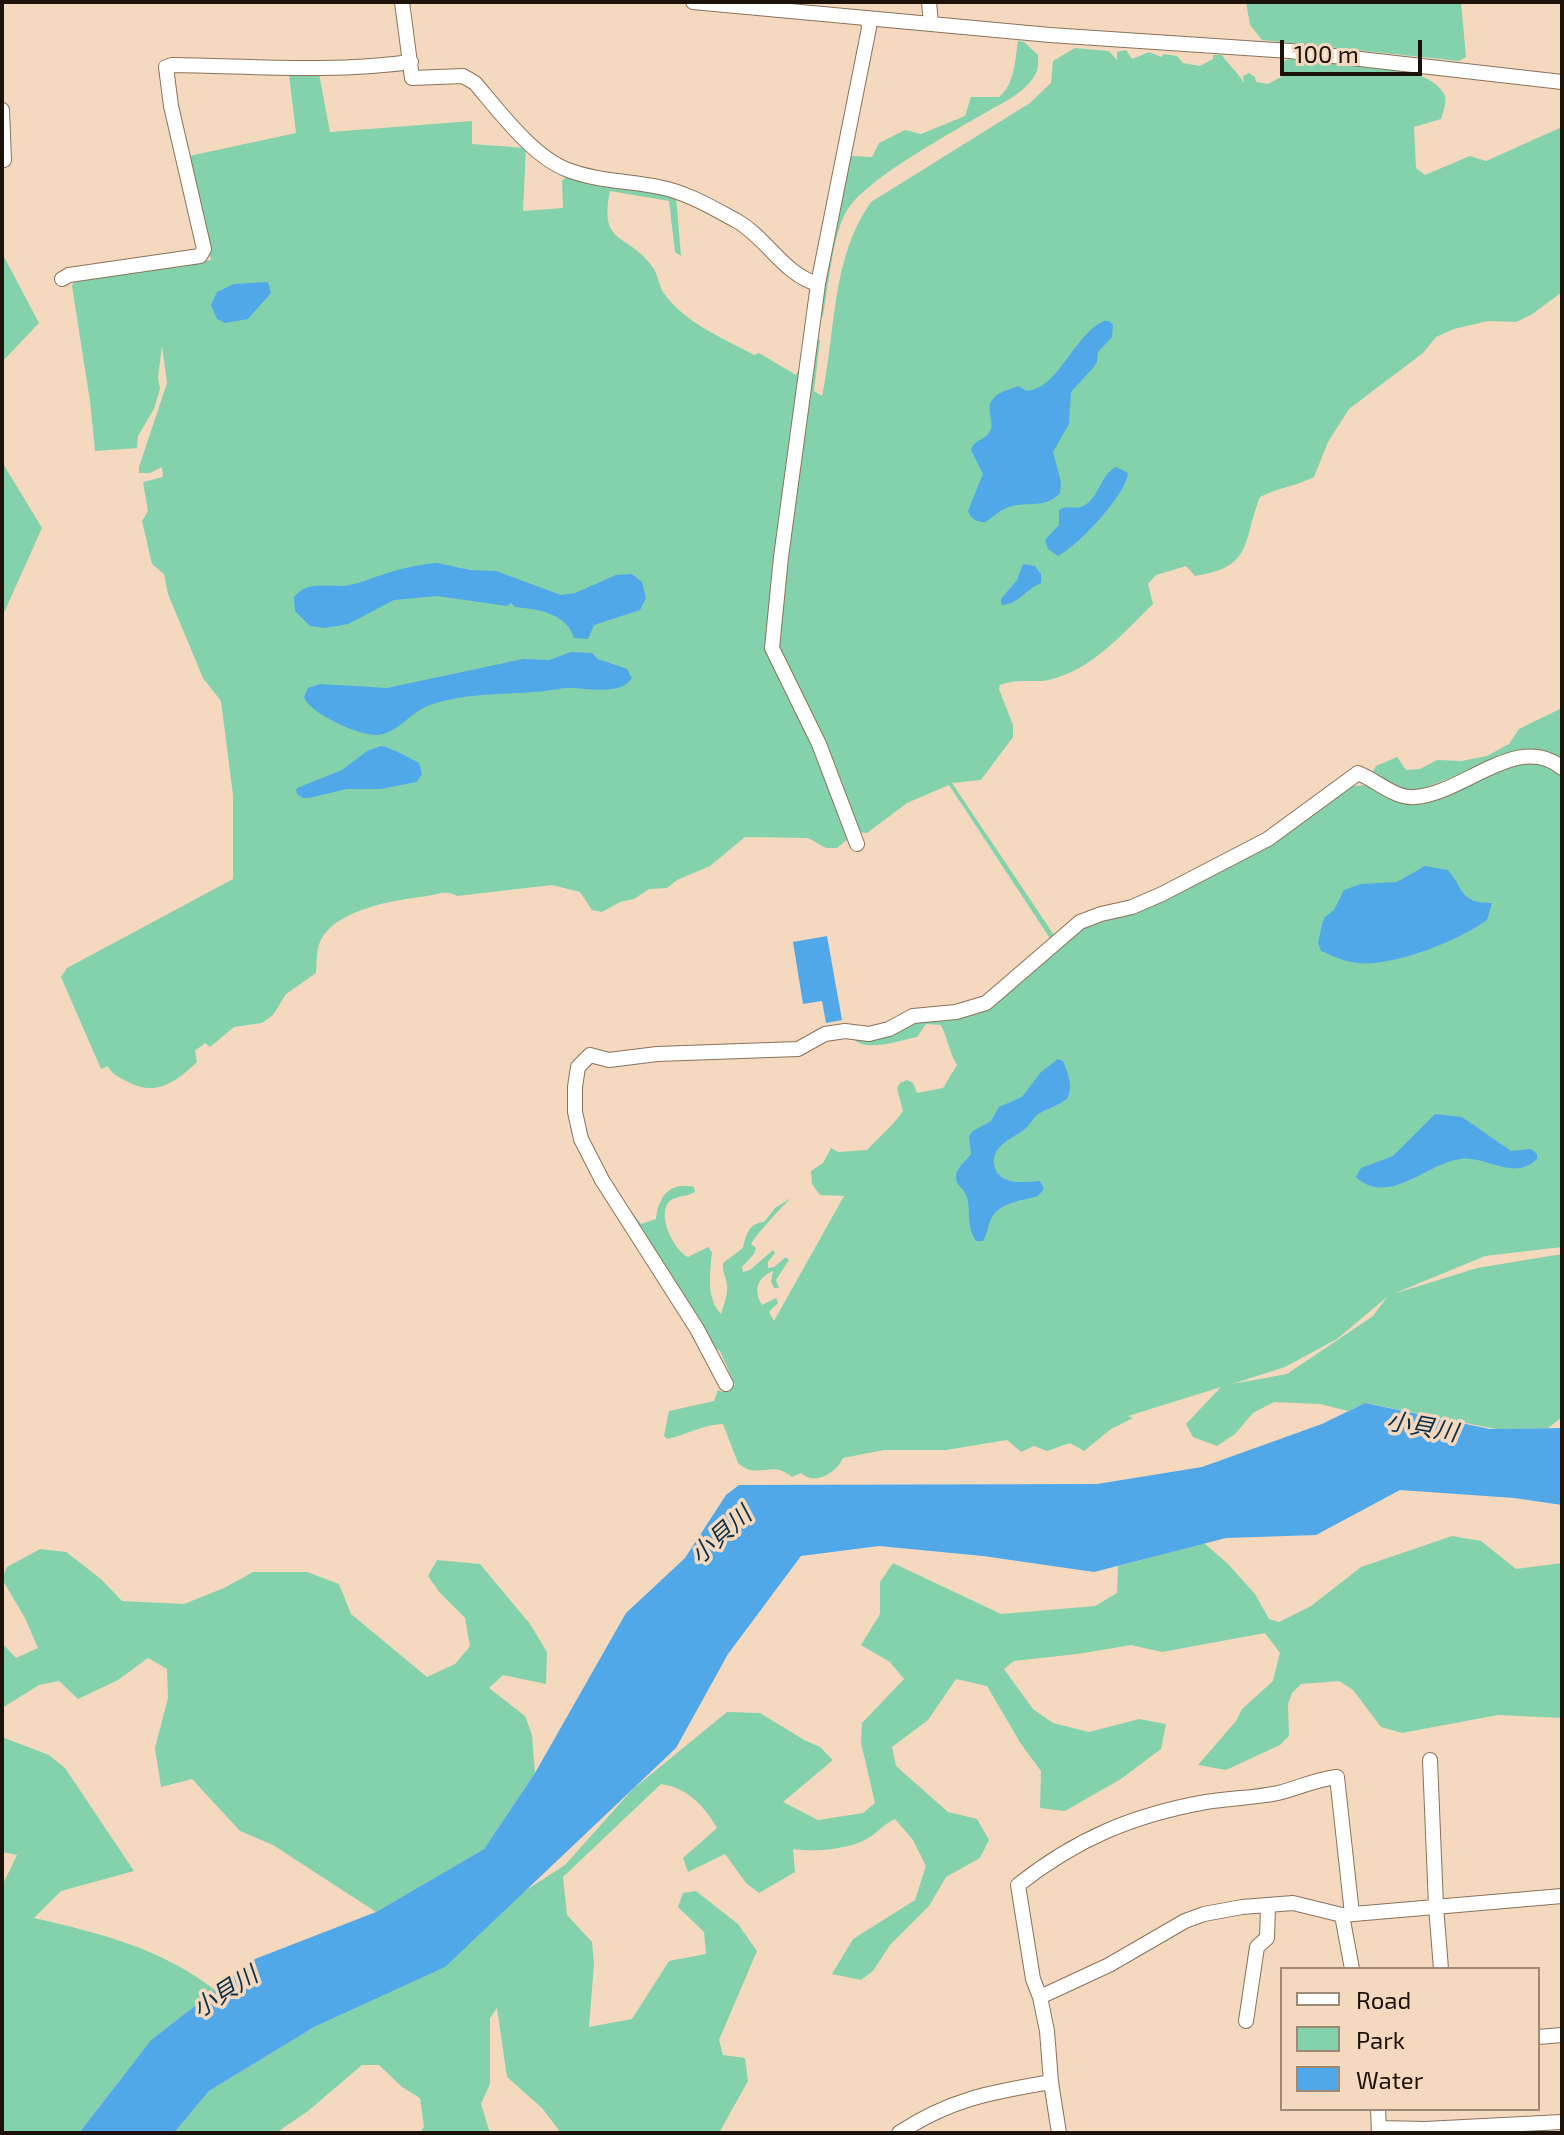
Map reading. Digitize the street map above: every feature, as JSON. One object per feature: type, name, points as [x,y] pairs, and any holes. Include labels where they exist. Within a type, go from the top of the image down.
[{"type":"street","points":[[402,2],[412,78],[463,76],[475,83],[529,142],[565,169],[592,177],[678,192],[752,231],[785,265],[818,284]]},
{"type":"street","points":[[693,2],[1050,35],[1400,61],[1562,82]]},
{"type":"street","points":[[929,2],[931,24]]},
{"type":"street","points":[[857,844],[819,744],[772,648],[781,557],[818,284],[869,28],[868,18]]},
{"type":"street","points":[[62,279],[69,275],[200,256],[204,249],[171,106],[166,67],[347,68],[411,62]]},
{"type":"street","points":[[2,110],[4,160]]},
{"type":"street","points":[[726,1384],[697,1329],[602,1180],[581,1139],[575,1112],[575,1087],[578,1067],[590,1055],[609,1060],[657,1054],[798,1049],[825,1034],[845,1031],[869,1034],[889,1029],[924,1013],[972,1009],[986,1003],[1080,922],[1132,907],[1162,894],[1268,839],[1358,773],[1402,796],[1414,797],[1451,786],[1517,757],[1544,757],[1562,768]]},
{"type":"street","points":[[1430,1760],[1441,1967]]},
{"type":"street","points":[[1059,2133],[1040,1997],[1033,1979],[1018,1885],[1084,1840],[1108,1828],[1164,1812],[1280,1792],[1337,1777],[1352,1967]]},
{"type":"street","points":[[1040,1997],[1109,1965],[1185,1921],[1217,1912],[1293,1903],[1347,1915],[1562,1896]]},
{"type":"street","points":[[1246,2021],[1257,1947],[1267,1938],[1268,1906]]},
{"type":"street","points":[[1540,2037],[1562,2035]]},
{"type":"street","points":[[899,2133],[927,2114],[962,2100],[1051,2082]]},
{"type":"street","points":[[1379,2130],[1426,2131],[1536,2116],[1562,2122]]},
{"type":"green space","points":[[1246,2],[1461,2],[1466,57],[1459,61],[1262,40],[1250,25]]},
{"type":"green space","points":[[1018,41],[1024,42],[1038,55],[1037,71],[1026,86],[891,171],[848,209],[838,231],[823,316],[819,320],[820,293],[851,156],[872,157],[879,143],[905,130],[921,134],[965,116],[971,97],[999,97],[1011,79]]},
{"type":"green space","points":[[1075,48],[1109,51],[1117,60],[1117,52],[1126,50],[1132,59],[1149,52],[1161,57],[1164,54],[1177,56],[1183,63],[1200,66],[1213,59],[1213,55],[1222,55],[1244,83],[1243,76],[1249,73],[1256,82],[1268,84],[1281,77],[1282,62],[1288,59],[1372,64],[1417,74],[1434,83],[1446,100],[1441,119],[1414,127],[1416,168],[1425,175],[1470,156],[1486,161],[1562,127],[1562,292],[1516,322],[1488,321],[1436,337],[1423,353],[1349,409],[1328,442],[1314,477],[1260,497],[1243,550],[1237,559],[1214,572],[1195,576],[1186,566],[1156,575],[1148,584],[1153,604],[1093,659],[1049,680],[1000,685],[1013,725],[1013,737],[981,780],[952,783],[1062,947],[1088,924],[1170,898],[1352,786],[1371,785],[1397,800],[1516,762],[1541,764],[1558,773],[1562,778],[1562,1247],[1485,1256],[1393,1294],[1477,1268],[1562,1254],[1562,1417],[1548,1428],[1496,1429],[1365,1403],[1348,1411],[1320,1404],[1274,1402],[1253,1413],[1235,1434],[1217,1446],[1193,1437],[1186,1424],[1221,1387],[1128,1416],[1133,1418],[1111,1429],[1084,1451],[1070,1443],[1047,1451],[1034,1446],[1021,1452],[1007,1440],[946,1450],[884,1450],[843,1458],[830,1473],[819,1478],[801,1473],[792,1477],[776,1469],[756,1471],[746,1468],[738,1463],[723,1424],[667,1439],[664,1436],[669,1411],[714,1401],[718,1390],[722,1392],[735,1385],[720,1351],[713,1347],[628,1211],[641,1224],[656,1219],[659,1204],[667,1192],[678,1186],[694,1187],[695,1192],[671,1200],[665,1221],[677,1247],[688,1257],[708,1247],[712,1252],[711,1293],[721,1314],[727,1289],[723,1263],[743,1248],[752,1227],[764,1222],[775,1208],[791,1198],[754,1239],[751,1244],[756,1248],[754,1254],[742,1267],[743,1272],[750,1270],[773,1250],[775,1253],[768,1262],[768,1268],[786,1257],[789,1260],[776,1280],[779,1288],[774,1288],[771,1282],[773,1271],[763,1277],[758,1285],[762,1305],[776,1298],[778,1303],[769,1312],[774,1321],[844,1196],[820,1195],[812,1184],[811,1171],[823,1163],[831,1148],[838,1152],[867,1150],[903,1111],[897,1088],[900,1083],[907,1080],[913,1083],[917,1093],[943,1088],[957,1065],[941,1025],[926,1024],[917,1037],[883,1045],[865,1045],[852,1038],[911,1023],[971,1015],[985,1009],[1057,949],[949,785],[907,803],[867,833],[859,832],[852,810],[841,816],[848,839],[837,848],[826,848],[808,838],[745,837],[710,866],[677,880],[667,888],[649,889],[602,912],[592,910],[580,892],[552,885],[457,896],[442,893],[367,908],[338,921],[327,931],[317,953],[316,973],[286,994],[273,1015],[262,1023],[234,1027],[210,1047],[205,1043],[195,1051],[197,1062],[181,1076],[157,1088],[128,1082],[114,1074],[108,1066],[101,1069],[61,977],[67,968],[233,879],[233,795],[221,701],[203,678],[168,594],[164,574],[152,564],[142,521],[148,511],[143,482],[163,477],[162,467],[150,473],[139,473],[167,383],[162,346],[158,377],[160,389],[154,409],[138,436],[137,448],[95,451],[72,286],[75,280],[211,260],[189,156],[296,133],[289,75],[319,74],[330,132],[472,121],[472,144],[526,148],[523,211],[563,208],[562,181],[566,177],[676,196],[681,256],[675,252],[669,201],[610,191],[607,209],[612,231],[645,257],[654,269],[663,292],[681,312],[754,355],[759,353],[796,375],[816,338],[820,340],[814,391],[822,396],[837,296],[848,247],[871,202],[1030,103],[1051,83],[1053,61]],"holes":[[[1387,1297],[1373,1316],[1287,1374],[1232,1384],[1285,1367],[1337,1339]]]},
{"type":"green space","points":[[2,253],[39,323],[2,362]]},
{"type":"green space","points":[[2,462],[42,528],[2,617]]},
{"type":"green space","points":[[1562,708],[1562,759],[1547,753],[1516,754],[1416,790],[1397,786],[1373,771],[1376,766],[1397,757],[1406,770],[1420,769],[1437,760],[1461,761],[1487,756],[1509,744],[1519,729]]},
{"type":"green space","points":[[1452,1536],[1481,1541],[1516,1569],[1562,1563],[1562,1718],[1498,1715],[1402,1733],[1381,1727],[1353,1690],[1339,1681],[1301,1684],[1292,1693],[1288,1704],[1289,1736],[1280,1745],[1226,1770],[1198,1765],[1236,1721],[1242,1709],[1273,1681],[1280,1653],[1265,1633],[1162,1652],[1131,1645],[1014,1661],[1004,1669],[1033,1709],[1053,1723],[1089,1732],[1139,1719],[1166,1724],[1161,1749],[1121,1779],[1065,1811],[1040,1808],[1041,1771],[1021,1744],[987,1686],[956,1679],[928,1720],[892,1747],[896,1766],[948,1812],[977,1819],[989,1840],[980,1858],[946,1877],[929,1906],[890,1945],[873,1971],[861,1980],[832,1974],[853,1939],[915,1900],[926,1866],[913,1840],[895,1819],[855,1844],[828,1850],[793,1849],[795,1872],[759,1893],[746,1883],[725,1854],[688,1872],[683,1858],[717,1828],[694,1799],[679,1789],[661,1784],[563,1877],[567,1915],[592,1942],[594,1964],[589,2027],[632,2019],[669,1961],[706,1954],[704,1932],[678,1907],[683,1893],[696,1891],[738,1924],[757,1951],[719,2040],[723,2055],[745,2058],[748,2081],[719,2133],[561,2133],[542,2108],[507,2077],[497,2008],[490,2018],[490,2084],[481,2104],[490,2133],[420,2133],[424,2127],[420,2098],[402,2087],[379,2065],[362,2065],[308,2111],[276,2133],[174,2133],[209,2091],[316,2026],[565,1865],[633,1789],[727,1712],[760,1713],[820,1747],[833,1760],[783,1802],[818,1820],[863,1813],[875,1803],[861,1743],[862,1723],[904,1679],[890,1662],[861,1645],[880,1614],[880,1582],[893,1563],[1001,1614],[1095,1606],[1117,1593],[1118,1566],[1204,1543],[1255,1594],[1269,1619],[1279,1622],[1311,1606],[1361,1567]]},
{"type":"green space","points":[[40,1549],[66,1552],[101,1579],[122,1601],[184,1604],[253,1572],[307,1572],[339,1584],[351,1614],[427,1677],[455,1664],[470,1646],[465,1618],[428,1576],[437,1560],[480,1564],[530,1624],[547,1652],[546,1684],[503,1675],[489,1688],[525,1716],[532,1735],[535,1773],[484,1849],[376,1912],[273,1845],[240,1831],[192,1779],[161,1787],[155,1748],[168,1698],[167,1669],[148,1658],[118,1680],[78,1699],[59,1681],[39,1685],[2,1708],[2,1643],[16,1658],[38,1648],[2,1579],[7,1567]]},
{"type":"green space","points":[[2,1737],[49,1755],[65,1768],[134,1871],[61,1891],[34,1918],[129,1944],[173,1963],[215,1990],[151,2040],[79,2133],[2,2133],[2,1886],[17,1855],[2,1852]]},
{"type":"water","points":[[268,282],[271,293],[248,319],[225,323],[217,319],[211,305],[217,292],[234,284]]},
{"type":"water","points":[[1104,321],[1113,325],[1112,337],[1098,352],[1093,368],[1071,392],[1069,424],[1053,452],[1061,482],[1060,493],[1042,503],[1006,508],[986,522],[975,520],[968,511],[983,474],[971,450],[991,429],[990,408],[994,398],[1018,386],[1027,391],[1048,381],[1084,337]]},
{"type":"water","points":[[1116,467],[1128,473],[1119,494],[1100,519],[1058,556],[1048,549],[1045,540],[1059,525],[1059,510],[1088,503],[1106,475]]},
{"type":"water","points":[[437,563],[470,570],[496,571],[561,595],[575,593],[616,575],[632,574],[642,582],[646,598],[640,610],[594,625],[588,639],[574,638],[565,623],[550,614],[515,607],[511,603],[507,606],[437,596],[394,600],[348,624],[325,628],[310,626],[295,611],[294,597],[309,587],[351,585],[402,569]]},
{"type":"water","points":[[1023,564],[1035,566],[1041,574],[1041,583],[1012,602],[1001,605],[1001,599],[1017,580]]},
{"type":"water","points":[[571,652],[592,653],[598,659],[627,669],[632,678],[627,684],[612,689],[566,688],[444,701],[423,708],[392,730],[377,735],[336,723],[308,704],[304,697],[308,688],[320,684],[387,688],[523,659],[549,660]]},
{"type":"water","points":[[381,746],[419,763],[422,774],[417,782],[380,789],[347,789],[309,798],[297,794],[296,789],[342,770],[367,751]]},
{"type":"water","points":[[1425,866],[1448,870],[1468,898],[1492,903],[1487,920],[1443,944],[1388,961],[1357,963],[1321,951],[1318,943],[1322,924],[1334,910],[1344,890],[1361,884],[1397,882]]},
{"type":"water","points":[[827,936],[842,1020],[826,1023],[822,1001],[803,1004],[793,942]]},
{"type":"water","points":[[1058,1059],[1063,1061],[1070,1080],[1067,1099],[1038,1115],[1004,1143],[994,1160],[998,1174],[1003,1178],[1014,1182],[1040,1181],[1044,1189],[1038,1196],[1001,1208],[992,1217],[983,1241],[976,1241],[970,1225],[967,1197],[956,1179],[958,1169],[971,1154],[969,1136],[991,1121],[999,1107],[1022,1097],[1041,1072]]},
{"type":"water","points":[[1435,1114],[1462,1117],[1511,1151],[1531,1149],[1537,1154],[1537,1159],[1519,1168],[1509,1168],[1460,1159],[1394,1186],[1381,1188],[1356,1177],[1361,1168],[1393,1156]]},
{"type":"water","name":"小貝川","points":[[1365,1403],[1490,1429],[1562,1428],[1562,1505],[1514,1498],[1400,1490],[1316,1535],[1226,1538],[1094,1572],[983,1556],[879,1546],[801,1556],[728,1654],[676,1748],[445,1967],[316,2026],[209,2091],[174,2133],[79,2133],[151,2040],[255,1959],[376,1912],[484,1849],[535,1773],[626,1613],[685,1558],[726,1495],[739,1485],[1097,1484],[1202,1467],[1322,1424]]}]
